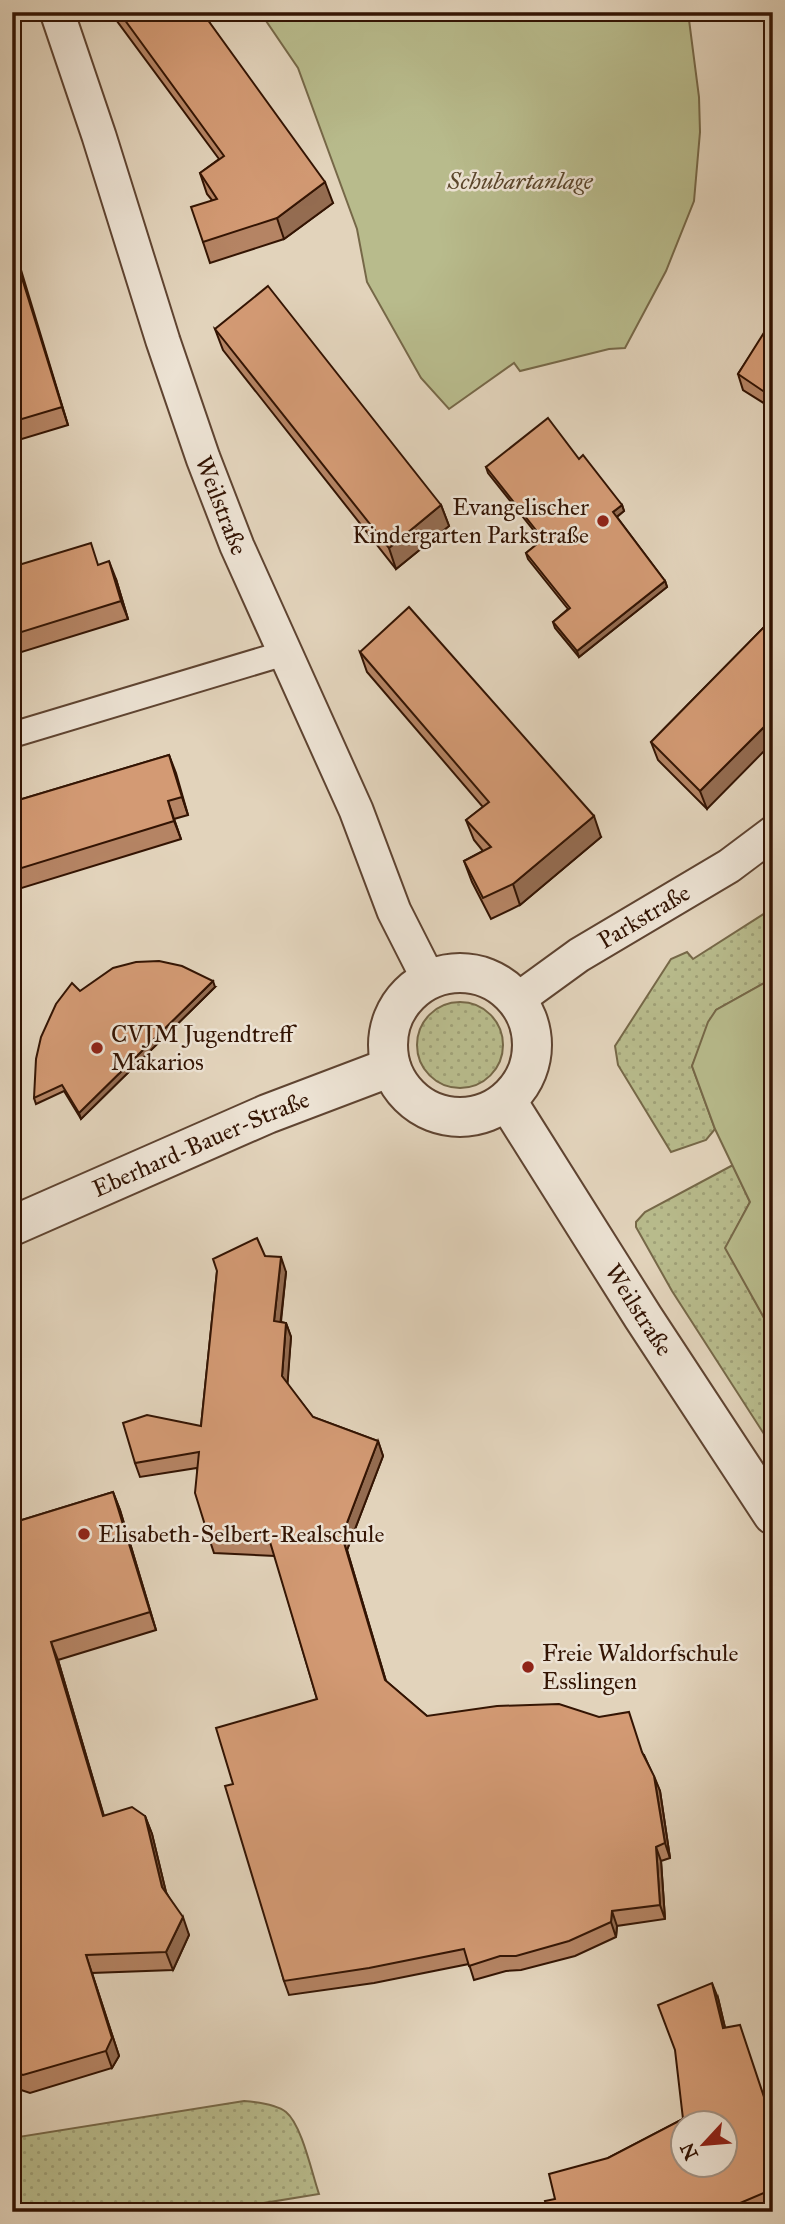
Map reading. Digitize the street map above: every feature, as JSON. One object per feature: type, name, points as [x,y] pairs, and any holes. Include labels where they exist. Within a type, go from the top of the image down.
[{"type":"street","name":"Weilstraße","points":[[57,12],[96,125],[184,407],[237,546],[356,810],[394,911],[429,981]]},
{"type":"street","points":[[12,735],[285,653]]},
{"type":"street","name":"Parkstraße","points":[[517,1000],[579,955],[729,866],[773,833]]},
{"type":"street","points":[[455,974],[477,975],[492,980],[517,1000],[530,1025],[532,1053],[524,1080],[507,1101],[491,1111],[456,1117],[437,1114],[408,1097],[386,1053],[388,1026],[405,999],[429,981],[455,974]]},
{"type":"street","name":"Eberhard-Bauer-Straße","points":[[12,1226],[276,1110],[391,1067]]},
{"type":"street","name":"Weilstraße","points":[[507,1101],[650,1328],[773,1516]]},
{"type":"green space","name":"Schubartanlage","points":[[260,12],[688,12],[699,97],[700,132],[694,201],[666,271],[625,348],[609,349],[520,371],[514,363],[449,409],[421,378],[367,282],[357,229],[298,68]]},
{"type":"green space","points":[[773,908],[773,978],[716,1010],[692,1066],[715,1129],[706,1140],[671,1152],[618,1065],[615,1046],[671,959],[687,952],[693,959]]},
{"type":"green space","points":[[773,978],[773,1334],[725,1248],[750,1202],[715,1129],[692,1066],[708,1022],[716,1010]]},
{"type":"green space","points":[[460,1002],[476,1006],[490,1015],[499,1029],[503,1045],[499,1061],[490,1075],[476,1084],[460,1088],[444,1084],[430,1075],[421,1061],[417,1045],[421,1029],[430,1015],[444,1006]]},
{"type":"green space","points":[[733,1165],[750,1202],[726,1248],[773,1334],[773,1448],[672,1291],[636,1227],[636,1222],[645,1212]]},
{"type":"green space","points":[[244,2101],[277,2107],[292,2118],[302,2138],[319,2194],[209,2212],[12,2212],[12,2138]]},
{"type":"building","points":[[119,12],[202,12],[325,182],[277,218],[203,242],[191,207],[217,199],[200,173],[224,156]]},
{"type":"building","points":[[12,246],[62,407],[12,422]]},
{"type":"building","points":[[268,286],[441,505],[389,548],[215,329]]},
{"type":"building","points":[[772,320],[773,389],[769,395],[738,374]]},
{"type":"building","name":"Evangelischer Kindergarten Parkstraße","points":[[548,418],[579,459],[583,455],[622,505],[613,512],[665,581],[577,651],[553,622],[570,608],[526,553],[543,539],[486,467]]},
{"type":"building","points":[[91,543],[98,565],[109,561],[121,601],[12,635],[12,567]]},
{"type":"building","points":[[409,607],[594,816],[513,884],[483,898],[464,861],[491,847],[466,820],[489,802],[360,652]]},
{"type":"building","points":[[773,618],[773,718],[700,791],[651,742]]},
{"type":"building","points":[[169,755],[182,797],[168,801],[174,821],[12,871],[12,802]]},
{"type":"building","name":"CVJM Jugendtreff Makarios","points":[[159,961],[182,966],[213,981],[79,1113],[62,1085],[34,1098],[36,1059],[41,1037],[56,1004],[72,983],[80,991],[113,968],[136,962]]},
{"type":"building","name":"Freie Waldorfschule Esslingen","points":[[257,1238],[265,1256],[281,1257],[274,1321],[286,1323],[282,1376],[313,1417],[378,1441],[342,1536],[385,1680],[427,1716],[497,1706],[559,1704],[599,1717],[629,1712],[642,1752],[654,1776],[665,1843],[656,1847],[660,1905],[612,1911],[611,1922],[569,1941],[516,1956],[500,1956],[469,1966],[464,1949],[284,1981],[225,1786],[233,1784],[216,1728],[317,1699],[270,1542],[209,1538],[195,1493],[199,1452],[135,1463],[123,1423],[147,1415],[201,1426],[217,1271],[213,1259]]},
{"type":"building","points":[[113,1492],[150,1612],[51,1642],[103,1816],[132,1807],[145,1816],[162,1887],[183,1917],[166,1952],[86,1955],[112,2038],[106,2051],[23,2075],[12,2071],[12,1523]]},
{"type":"building","points":[[712,1983],[723,2028],[740,2025],[764,2097],[773,2107],[773,2189],[719,2212],[548,2212],[545,2201],[555,2199],[549,2174],[608,2158],[670,2126],[670,2178],[740,2178],[740,2108],[682,2108],[675,2050],[658,2005]]},
{"type":"place","name":"Evangelischer Kindergarten Parkstraße","points":[[603,521]]},
{"type":"place","name":"CVJM Jugendtreff Makarios","points":[[97,1048]]},
{"type":"place","name":"Elisabeth-Selbert-Realschule","points":[[84,1534]]},
{"type":"place","name":"Freie Waldorfschule Esslingen","points":[[528,1667]]}]
